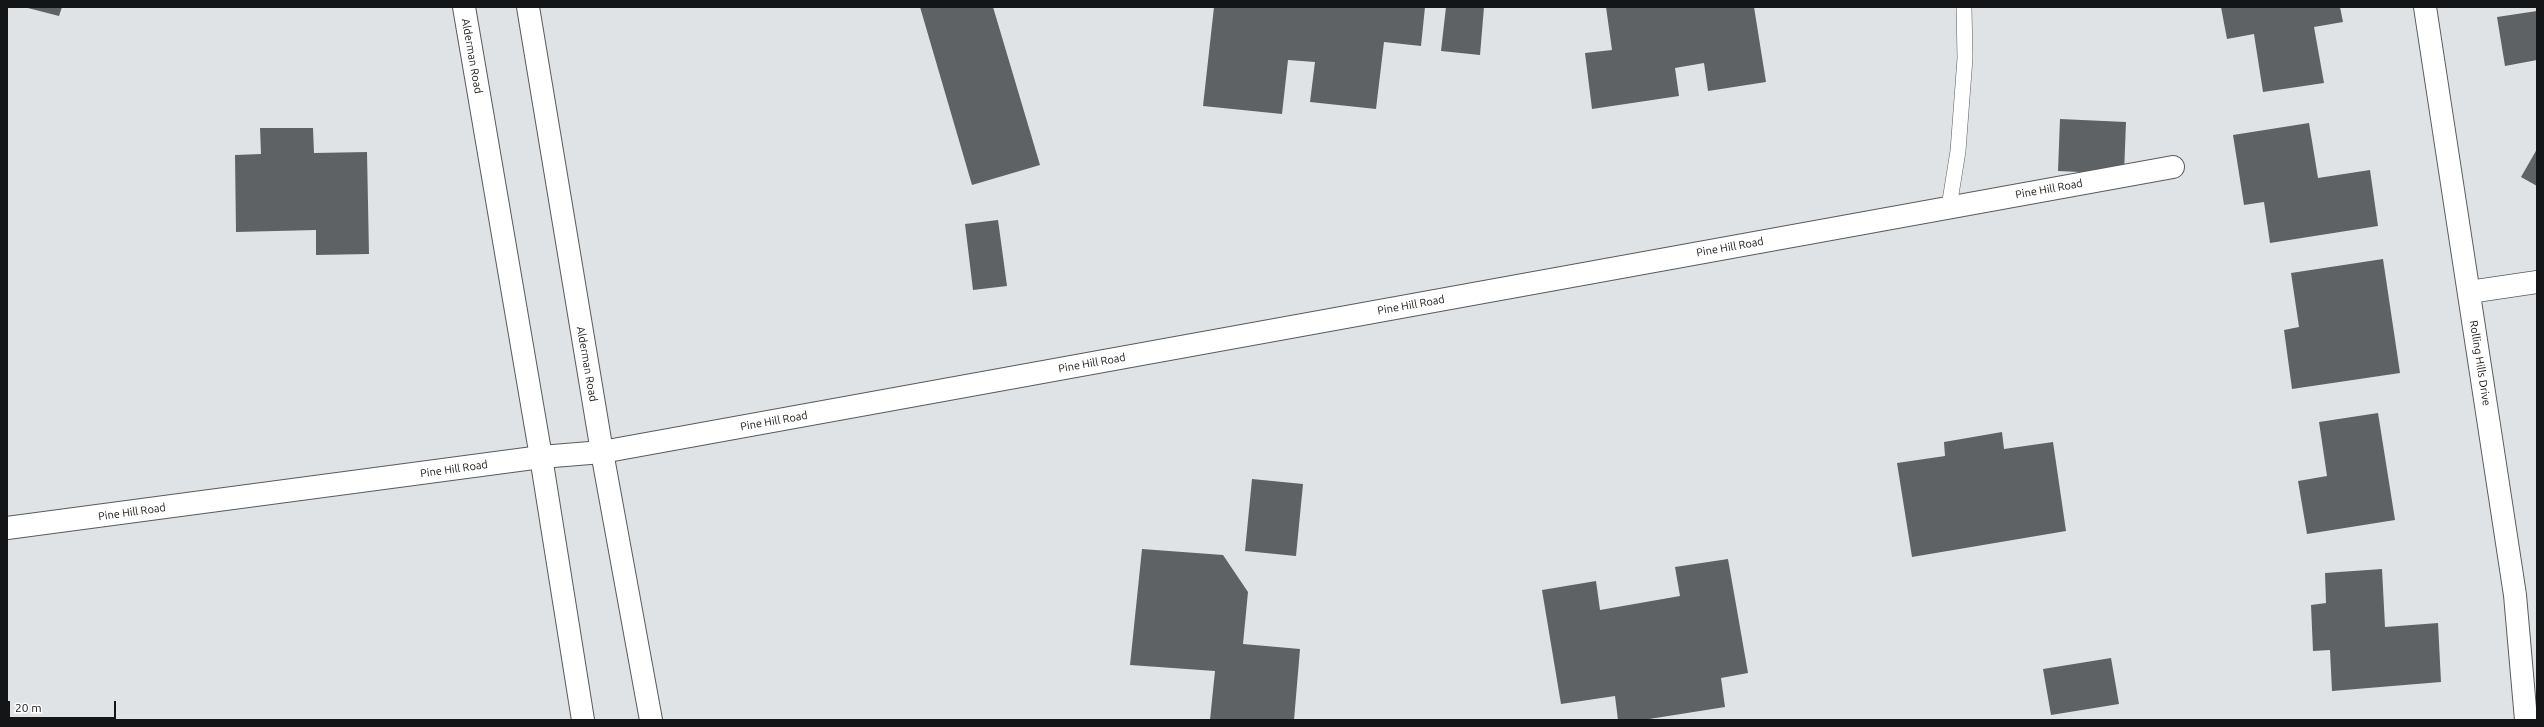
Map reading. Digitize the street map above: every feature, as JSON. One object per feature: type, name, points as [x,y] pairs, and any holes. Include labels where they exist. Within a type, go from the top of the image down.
[{"type":"street","name":"Alderman Road","points":[[464,7],[541,457],[583,720]]},
{"type":"street","name":"Alderman Road","points":[[528,7],[602,452],[650,720]]},
{"type":"street","name":"Rolling Hills Drive","points":[[2425,7],[2515,595],[2526,720]]},
{"type":"street","name":"Pine Hill Road","points":[[7,528],[541,457],[602,452],[2173,167]]},
{"type":"street","points":[[2469,292],[2537,282]]},
{"type":"lane","points":[[1949,208],[1958,151],[1965,58],[1964,7]]},
{"type":"building","points":[[24,7],[62,7],[59,16]]},
{"type":"building","points":[[920,7],[993,7],[1040,165],[972,185]]},
{"type":"building","points":[[1214,7],[1425,7],[1421,46],[1384,42],[1376,109],[1310,102],[1315,62],[1288,60],[1282,114],[1203,106]]},
{"type":"building","points":[[1446,7],[1484,7],[1480,55],[1441,51]]},
{"type":"building","points":[[1606,7],[1754,7],[1766,82],[1708,91],[1704,63],[1675,68],[1679,96],[1592,109],[1585,53],[1612,50]]},
{"type":"building","points":[[2221,7],[2340,7],[2343,22],[2314,27],[2324,83],[2263,92],[2254,34],[2227,39]]},
{"type":"building","points":[[2537,11],[2537,60],[2505,66],[2497,17]]},
{"type":"building","points":[[2060,119],[2126,122],[2124,174],[2058,171]]},
{"type":"building","points":[[2309,123],[2318,178],[2370,170],[2378,226],[2270,243],[2264,202],[2244,205],[2233,135]]},
{"type":"building","points":[[260,128],[313,128],[314,153],[367,152],[369,254],[316,255],[316,230],[236,232],[235,155],[261,154]]},
{"type":"building","points":[[2537,149],[2537,186],[2521,177]]},
{"type":"building","points":[[998,220],[1007,286],[973,290],[965,224]]},
{"type":"building","points":[[2383,259],[2400,373],[2292,389],[2284,330],[2299,327],[2291,273]]},
{"type":"building","points":[[2378,413],[2395,520],[2307,534],[2298,481],[2327,476],[2319,422]]},
{"type":"building","points":[[2002,432],[2004,449],[2053,442],[2066,531],[1912,557],[1897,463],[1945,456],[1944,442]]},
{"type":"building","points":[[1252,479],[1303,484],[1296,556],[1245,551]]},
{"type":"building","points":[[1142,549],[1223,555],[1248,592],[1243,644],[1300,649],[1294,720],[1210,720],[1215,671],[1130,665]]},
{"type":"building","points":[[1728,559],[1748,673],[1721,678],[1725,707],[1643,720],[1618,720],[1615,696],[1561,704],[1542,590],[1596,581],[1600,610],[1680,596],[1675,567]]},
{"type":"building","points":[[2382,569],[2385,627],[2438,623],[2441,682],[2332,691],[2330,650],[2313,651],[2311,605],[2326,603],[2325,573]]},
{"type":"building","points":[[2111,658],[2119,704],[2051,715],[2043,669]]}]
